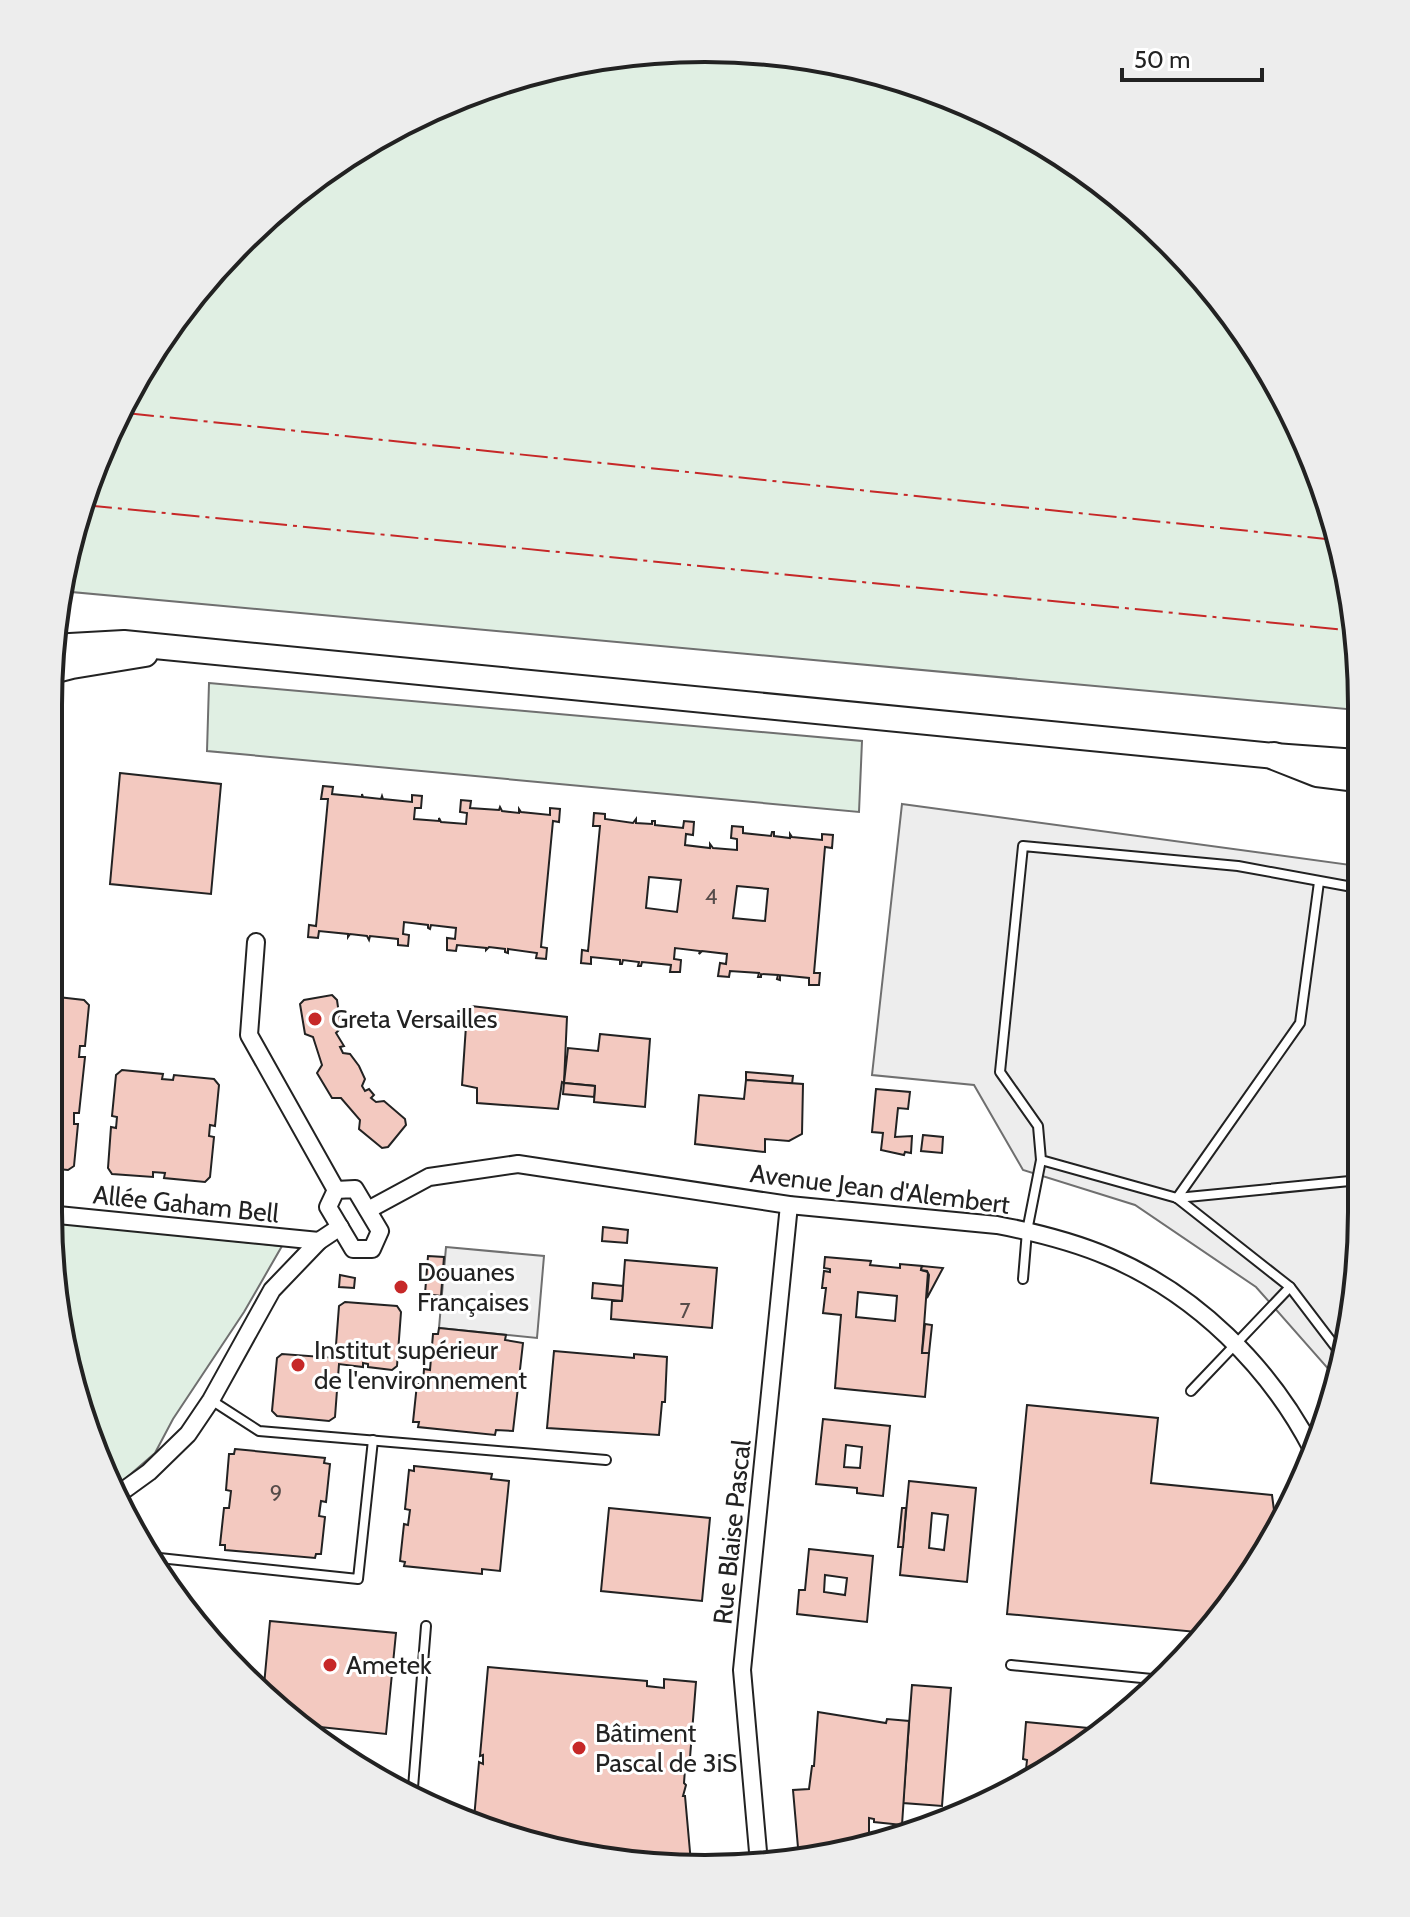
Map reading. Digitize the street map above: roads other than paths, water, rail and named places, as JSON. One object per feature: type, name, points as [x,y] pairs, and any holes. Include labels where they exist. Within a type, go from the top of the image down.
[{"type":"main road","points":[[65,646],[124,643],[1348,761]]},
{"type":"main road","points":[[63,668],[171,648]]},
{"type":"main road","points":[[1274,756],[1317,773],[1348,777]]},
{"type":"street","points":[[256,942],[249,1035],[336,1190]]},
{"type":"street","name":"Avenue Jean d'Alembert","points":[[368,1210],[429,1177],[518,1164],[789,1205],[997,1225],[1027,1231],[1110,1257],[1163,1287],[1215,1324],[1254,1363],[1286,1403],[1306,1439]]},
{"type":"street","points":[[355,1189],[368,1210],[380,1231],[372,1249],[353,1249],[328,1207],[336,1190],[355,1189]]},
{"type":"street","name":"Rue Blaise Pascal","points":[[758,1853],[742,1670],[789,1205]]},
{"type":"street","name":"Allée Gaham Bell","points":[[62,1215],[319,1241]]},
{"type":"street","points":[[125,1489],[149,1472],[188,1434],[211,1400],[272,1290],[319,1241],[340,1227]]},
{"type":"lane","points":[[1023,1279],[1027,1231],[1041,1160],[1038,1126],[1000,1072],[1023,846],[1238,866],[1348,886]]},
{"type":"lane","points":[[1177,1198],[1300,1023],[1319,882]]},
{"type":"lane","points":[[1041,1160],[1177,1198],[1348,1181]]},
{"type":"lane","points":[[1177,1198],[1290,1287],[1334,1345]]},
{"type":"lane","points":[[1191,1391],[1290,1287]]},
{"type":"lane","points":[[211,1400],[259,1431],[606,1460]]},
{"type":"lane","points":[[163,1558],[358,1579],[373,1440]]},
{"type":"lane","points":[[413,1785],[426,1626]]},
{"type":"lane","points":[[1011,1665],[1147,1679]]},
{"type":"place","name":"Greta Versailles","points":[[315,1019]]},
{"type":"place","name":"Douanes Françaises","points":[[401,1287]]},
{"type":"place","name":"Institut supérieur de l'environnement","points":[[298,1365]]},
{"type":"place","name":"Ametek","points":[[330,1665]]},
{"type":"place","name":"Bâtiment Pascal de 3iS","points":[[579,1748]]}]
